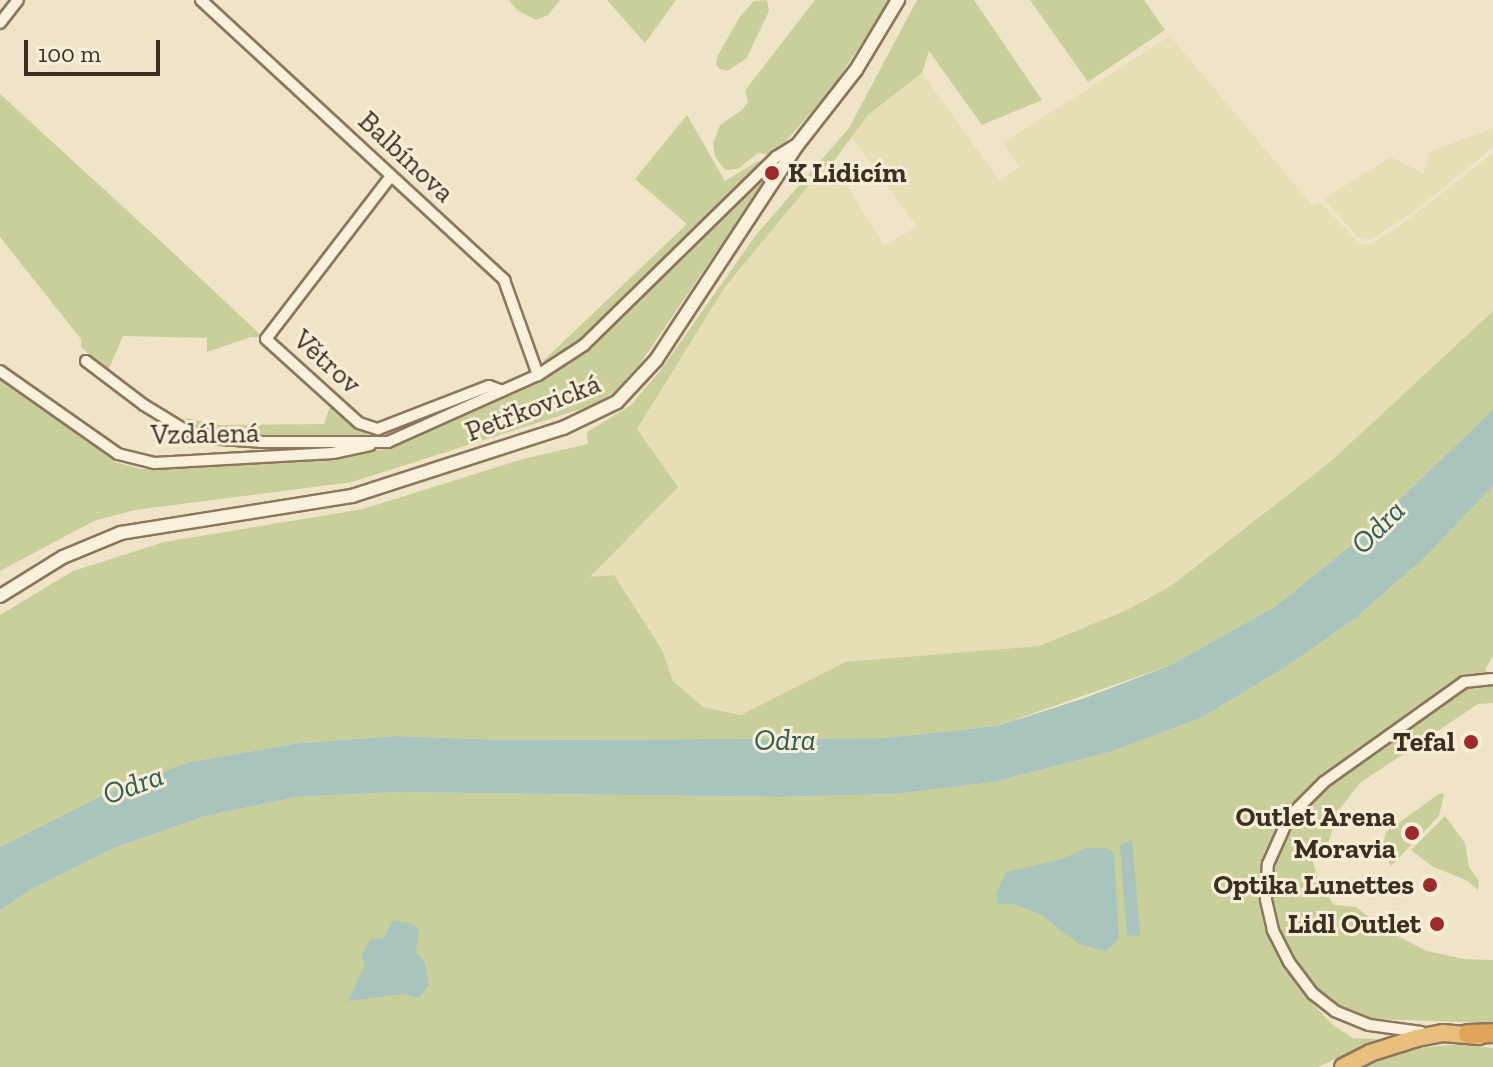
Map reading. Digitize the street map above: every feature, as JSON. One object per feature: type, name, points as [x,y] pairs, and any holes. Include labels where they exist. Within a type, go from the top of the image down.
[{"type":"highway","points":[[1343,1067],[1393,1044],[1443,1033],[1493,1036]]},
{"type":"street","points":[[0,23],[18,0]]},
{"type":"street","name":"Balbínova","points":[[201,0],[504,280],[538,375]]},
{"type":"street","name":"Petřkovická","points":[[0,596],[63,557],[121,533],[352,496],[546,434],[602,412],[625,396],[652,367],[798,143],[848,81],[898,0]]},
{"type":"street","points":[[86,361],[144,405],[185,430],[221,439],[260,442],[388,442],[538,375],[584,345],[776,157],[798,143]]},
{"type":"street","name":"Větrov","points":[[391,176],[266,339],[359,423],[378,429],[489,386],[502,391]]},
{"type":"street","name":"Vzdálená","points":[[0,371],[118,454],[155,463],[333,453],[388,442]]},
{"type":"street","points":[[1443,1033],[1374,1027],[1335,1011],[1313,994],[1295,972],[1273,930],[1266,899],[1266,874],[1280,830],[1314,790],[1464,682],[1493,679]]},
{"type":"shaded area","points":[[1170,36],[1312,205],[1319,201],[1360,244],[1370,244],[1397,228],[1493,153],[1493,311],[1330,462],[1171,586],[1127,610],[1039,646],[845,662],[741,715],[703,707],[673,681],[667,669],[589,578],[677,487],[637,429],[725,287],[810,184],[833,162],[884,245],[917,227],[851,136],[868,115],[922,73],[999,180],[1019,168],[1003,143]]},
{"type":"shaded area","points":[[1493,128],[1493,147],[1415,211],[1370,240],[1358,237],[1324,199],[1390,157],[1424,173],[1429,152]]},
{"type":"green space","points":[[509,0],[560,0],[548,15],[536,20],[517,10]]},
{"type":"green space","points":[[607,0],[676,0],[645,43]]},
{"type":"green space","points":[[767,0],[769,11],[746,59],[727,71],[720,69],[716,65],[718,55],[739,18],[754,1]]},
{"type":"green space","points":[[815,0],[890,0],[833,87],[781,147],[769,155],[758,153],[738,169],[725,170],[715,157],[713,144],[720,125],[742,110],[748,102],[745,91]]},
{"type":"green space","points":[[917,0],[974,0],[1042,100],[982,125],[929,51],[922,73],[868,115],[833,162],[810,184],[725,287],[637,429],[678,487],[590,577],[614,575],[662,650],[673,681],[703,707],[741,715],[845,662],[1039,646],[1127,610],[1171,586],[1330,462],[1493,311],[1493,409],[1361,537],[1276,606],[1171,665],[997,726],[884,738],[510,740],[396,736],[300,743],[189,762],[103,795],[0,847],[0,615],[73,571],[164,542],[363,509],[523,459],[588,444],[587,432],[631,405],[660,371],[756,235],[849,128]]},
{"type":"green space","points":[[1030,0],[1144,0],[1165,30],[1088,82]]},
{"type":"green space","points":[[0,94],[264,338],[251,337],[207,352],[207,338],[123,336],[108,371],[81,347],[81,339],[0,237]]},
{"type":"green space","points":[[687,115],[725,181],[758,161],[761,163],[690,238],[595,328],[568,351],[544,364],[544,360],[687,224],[635,179]]},
{"type":"green space","points":[[776,164],[640,364],[614,392],[597,404],[352,482],[135,510],[94,521],[0,571],[0,376],[115,462],[141,469],[309,461],[385,449],[540,381],[582,355]]},
{"type":"green space","points":[[332,401],[369,436],[226,436],[185,423],[187,418],[219,425],[324,424]]},
{"type":"green space","points":[[1493,486],[1493,656],[1486,668],[1488,685],[1493,687],[1493,703],[1478,704],[1360,783],[1338,811],[1328,844],[1309,847],[1318,880],[1334,905],[1356,907],[1384,929],[1427,951],[1464,959],[1493,960],[1493,1023],[1373,1019],[1343,1009],[1329,997],[1312,1003],[1333,1025],[1353,1038],[1378,1039],[1318,1067],[0,1067],[0,910],[32,889],[114,848],[205,816],[297,797],[399,792],[777,797],[896,794],[994,782],[1110,752],[1203,717],[1289,665],[1357,617],[1424,558]]},
{"type":"green space","points":[[1440,793],[1444,794],[1439,816],[1391,866],[1382,849],[1386,832]]},
{"type":"green space","points":[[1445,816],[1465,843],[1469,867],[1479,881],[1478,890],[1466,880],[1433,867],[1411,850]]},
{"type":"green space","points":[[1460,1044],[1493,1048],[1493,1067],[1360,1067],[1408,1049]]},
{"type":"water","name":"Odra","points":[[1493,409],[1493,486],[1424,558],[1357,617],[1289,665],[1203,717],[1110,752],[994,782],[896,794],[777,797],[399,792],[297,797],[205,816],[114,848],[32,889],[0,910],[0,847],[103,795],[189,762],[300,743],[396,736],[510,740],[884,738],[997,726],[1085,698],[1171,665],[1276,606],[1361,537]]},
{"type":"water","points":[[1132,840],[1140,935],[1127,936],[1120,845]]},
{"type":"water","points":[[1086,848],[1107,848],[1114,853],[1119,939],[1106,951],[1079,944],[1042,915],[1014,904],[998,904],[996,894],[1006,872],[1062,859]]},
{"type":"water","points":[[393,920],[414,924],[419,931],[416,952],[425,963],[429,985],[419,998],[404,994],[348,1001],[365,965],[361,956],[371,939],[384,938]]},
{"type":"place","name":"K Lidicím","points":[[772,173]]},
{"type":"place","name":"Tefal","points":[[1471,742]]},
{"type":"place","name":"Outlet Arena Moravia","points":[[1412,833]]},
{"type":"place","name":"Optika Lunettes","points":[[1430,885]]},
{"type":"place","name":"Lidl Outlet","points":[[1437,924]]}]
